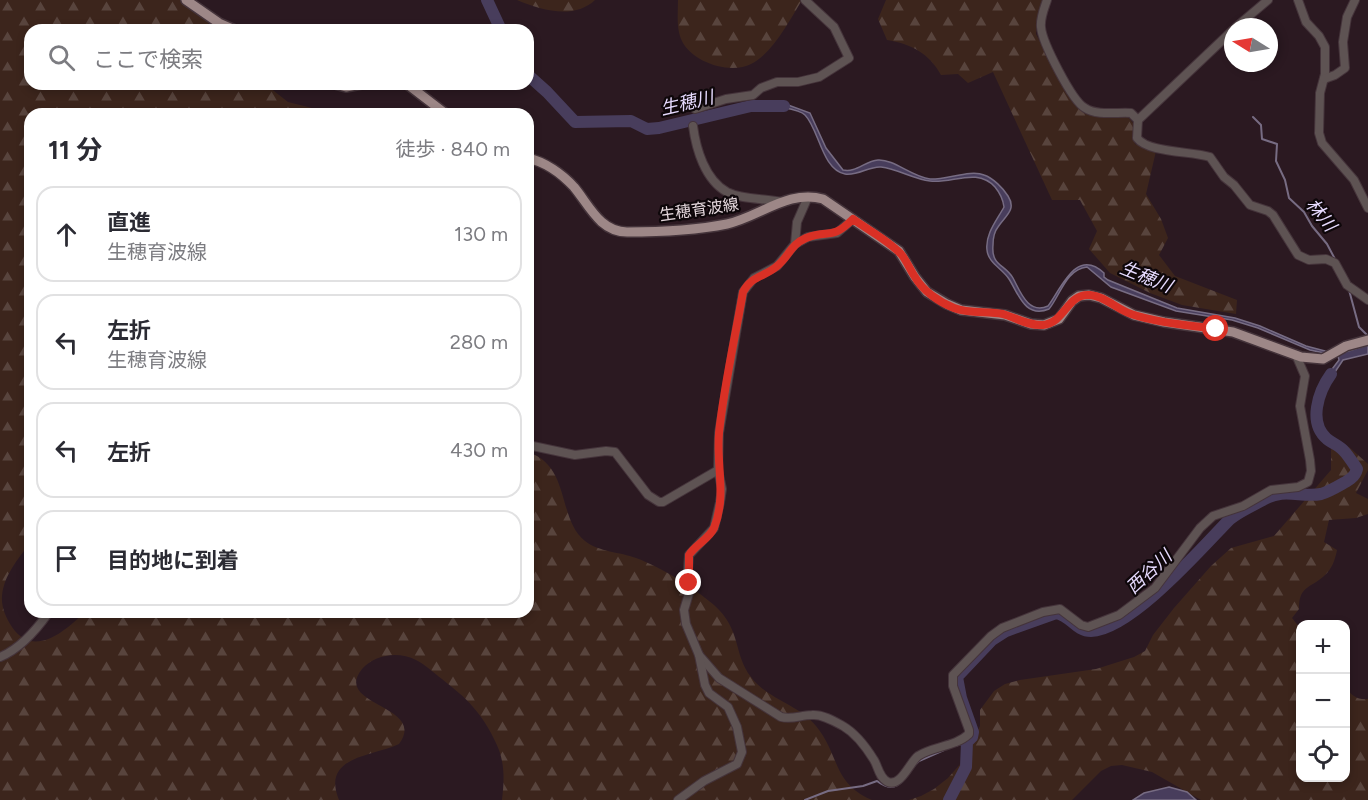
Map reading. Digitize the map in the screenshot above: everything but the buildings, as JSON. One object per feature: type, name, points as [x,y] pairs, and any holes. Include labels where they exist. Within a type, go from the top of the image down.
[{"type":"main road","points":[[186,0],[223,24]]},
{"type":"main road","points":[[415,90],[438,108]]},
{"type":"main road","name":"生穂育波線","points":[[534,160],[542,162],[562,176],[573,186],[602,223],[615,231],[654,231],[726,224],[741,221],[782,202],[808,197]]},
{"type":"main road","points":[[808,197],[823,199],[899,251],[915,278],[927,292],[955,308],[996,313],[1031,324],[1044,325],[1059,319],[1072,301],[1079,296],[1089,295],[1101,298],[1134,315],[1164,322],[1233,332],[1296,356],[1317,359],[1368,340]]},
{"type":"street","points":[[695,109],[726,99],[753,95],[761,88],[777,82],[798,82],[819,77],[849,58],[834,27],[805,0]]},
{"type":"street","points":[[1047,0],[1041,25],[1042,34],[1061,76],[1079,104],[1088,110],[1098,112],[1131,113],[1138,120]]},
{"type":"street","points":[[1246,18],[1268,0]]},
{"type":"street","points":[[1298,0],[1306,22],[1319,36],[1325,47],[1324,79],[1320,93],[1319,133],[1322,143],[1354,180],[1368,208]]},
{"type":"street","points":[[1324,79],[1345,68],[1342,42],[1347,17],[1355,0]]},
{"type":"street","points":[[1224,38],[1138,120],[1137,138],[1142,143],[1158,148],[1210,156],[1224,177],[1234,185],[1250,205],[1273,215],[1298,255],[1309,260],[1326,259],[1335,263],[1348,286],[1368,300]]},
{"type":"street","points":[[693,126],[697,152],[719,185],[727,192],[782,202]]},
{"type":"street","points":[[795,244],[797,222],[808,197]]},
{"type":"street","points":[[678,800],[704,781],[737,764],[742,752],[733,715],[728,706],[709,693],[705,685],[699,655],[684,617],[690,590],[688,561],[692,551],[714,528],[722,489],[718,470],[719,433],[743,292],[754,278],[777,266],[795,244],[808,237],[837,233],[853,219]]},
{"type":"street","points":[[699,655],[719,678],[781,717],[791,719],[816,715],[846,728],[861,742],[876,762],[876,768],[886,781],[891,783],[899,780],[919,756],[961,740],[969,734],[953,686],[953,675],[991,636],[1008,626],[1054,609],[1064,610],[1081,625],[1088,627],[1119,615],[1155,588],[1200,528],[1213,516],[1243,506],[1271,490],[1298,487],[1308,482],[1311,471],[1310,460],[1300,406],[1305,376],[1296,356]]},
{"type":"street","points":[[534,446],[575,455],[615,452],[648,495],[659,502],[663,502],[718,470]]},
{"type":"street","points":[[0,657],[26,639],[44,618]]},
{"type":"green space","points":[[0,0],[196,0],[209,24],[24,24],[24,90],[273,90],[288,102],[312,108],[24,108],[24,551],[9,574],[3,588],[2,600],[3,608],[12,627],[30,641],[39,641],[59,634],[78,618],[534,618],[534,455],[542,459],[551,469],[558,481],[570,520],[585,541],[656,567],[687,585],[714,605],[729,624],[745,668],[751,677],[758,685],[801,712],[816,726],[824,737],[843,777],[859,793],[872,800],[502,800],[504,775],[501,756],[481,717],[463,696],[427,667],[409,657],[395,655],[380,657],[367,664],[356,681],[359,691],[392,713],[401,721],[405,731],[399,744],[352,760],[343,766],[337,775],[335,785],[339,800],[0,800]]},
{"type":"green space","points":[[517,0],[595,0],[577,10],[557,11]]},
{"type":"green space","points":[[678,0],[802,0],[780,36],[766,53],[751,64],[733,68],[712,64],[694,55],[687,48],[679,31]]},
{"type":"green space","points":[[886,0],[1043,0],[1036,34],[1064,88],[1078,108],[1092,116],[1127,116],[1133,123],[1135,144],[1156,151],[1146,194],[1161,219],[1168,238],[1159,255],[1175,276],[1237,300],[1236,314],[1182,305],[1150,293],[1110,273],[1089,249],[1097,231],[1080,200],[1052,200],[993,72],[968,83],[958,74],[941,75],[925,55],[904,44],[887,40],[878,19]]},
{"type":"green space","points":[[1342,444],[1349,447],[1368,464],[1368,470],[1356,493],[1368,499],[1368,514],[1356,518],[1329,520],[1324,542],[1337,550],[1334,561],[1327,573],[1303,592],[1299,609],[1292,618],[1296,623],[1296,782],[1350,782],[1350,693],[1361,699],[1368,699],[1368,800],[1201,800],[1152,772],[1122,765],[1111,766],[1101,771],[1072,800],[909,800],[934,789],[962,762],[980,726],[980,710],[994,691],[1005,684],[1096,669],[1134,657],[1145,651],[1153,635],[1174,608],[1211,566],[1231,548],[1274,536],[1331,470],[1331,446]]},
{"type":"shaded area","name":"生穂川","points":[[780,102],[810,113],[826,148],[843,170],[852,170],[869,162],[884,160],[923,178],[979,173],[994,181],[1006,193],[1011,209],[995,233],[994,257],[1010,273],[1030,305],[1041,308],[1048,306],[1070,273],[1085,265],[1094,266],[1104,273],[1104,277],[1108,280],[1177,308],[1235,318],[1306,346],[1325,351],[1342,353],[1368,345],[1368,354],[1343,360],[1325,387],[1323,386],[1326,377],[1339,360],[1338,356],[1310,350],[1258,328],[1232,320],[1176,311],[1111,287],[1087,267],[1080,269],[1069,278],[1049,309],[1041,311],[1028,308],[1009,279],[988,255],[987,244],[990,233],[1004,207],[995,187],[988,181],[972,177],[930,181],[881,167],[854,174],[837,171],[826,157],[805,115],[766,103]]},
{"type":"shaded area","points":[[1169,787],[1187,792],[1196,800],[1133,800],[1144,793]]},
{"type":"waterway","name":"生穂川","points":[[487,0],[498,24]]},
{"type":"waterway","name":"生穂川","points":[[534,80],[575,122],[631,121],[647,129],[751,106],[784,106]]},
{"type":"waterway","name":"林川","points":[[1253,117],[1261,125],[1262,139],[1277,144],[1276,161],[1285,180],[1289,198],[1304,212],[1336,261]]},
{"type":"waterway","name":"林川","points":[[1349,290],[1359,327],[1368,336]]},
{"type":"waterway","name":"西谷川","points":[[949,800],[966,767],[967,742],[973,732],[961,698],[957,677],[992,640],[1006,631],[1056,613],[1086,630],[1107,627],[1125,617],[1164,586],[1228,521],[1240,512],[1278,494],[1321,494],[1353,476],[1357,469],[1347,454],[1321,432],[1316,416],[1322,389],[1331,374]]},
{"type":"waterway","points":[[955,746],[967,742]]},
{"type":"waterway","points":[[913,767],[919,761],[944,750]]},
{"type":"waterway","points":[[805,800],[828,791],[863,786],[877,781],[890,787],[898,785],[908,774]]},
{"type":"route","points":[[689,583],[689,555],[714,528],[720,502],[722,489],[718,470],[719,433],[743,292],[754,278],[771,271],[795,244],[808,237],[837,233],[853,219],[899,251],[915,278],[927,292],[961,310],[996,313],[1031,324],[1044,325],[1059,319],[1072,301],[1079,296],[1089,295],[1101,298],[1134,315],[1164,322],[1216,329]]}]
